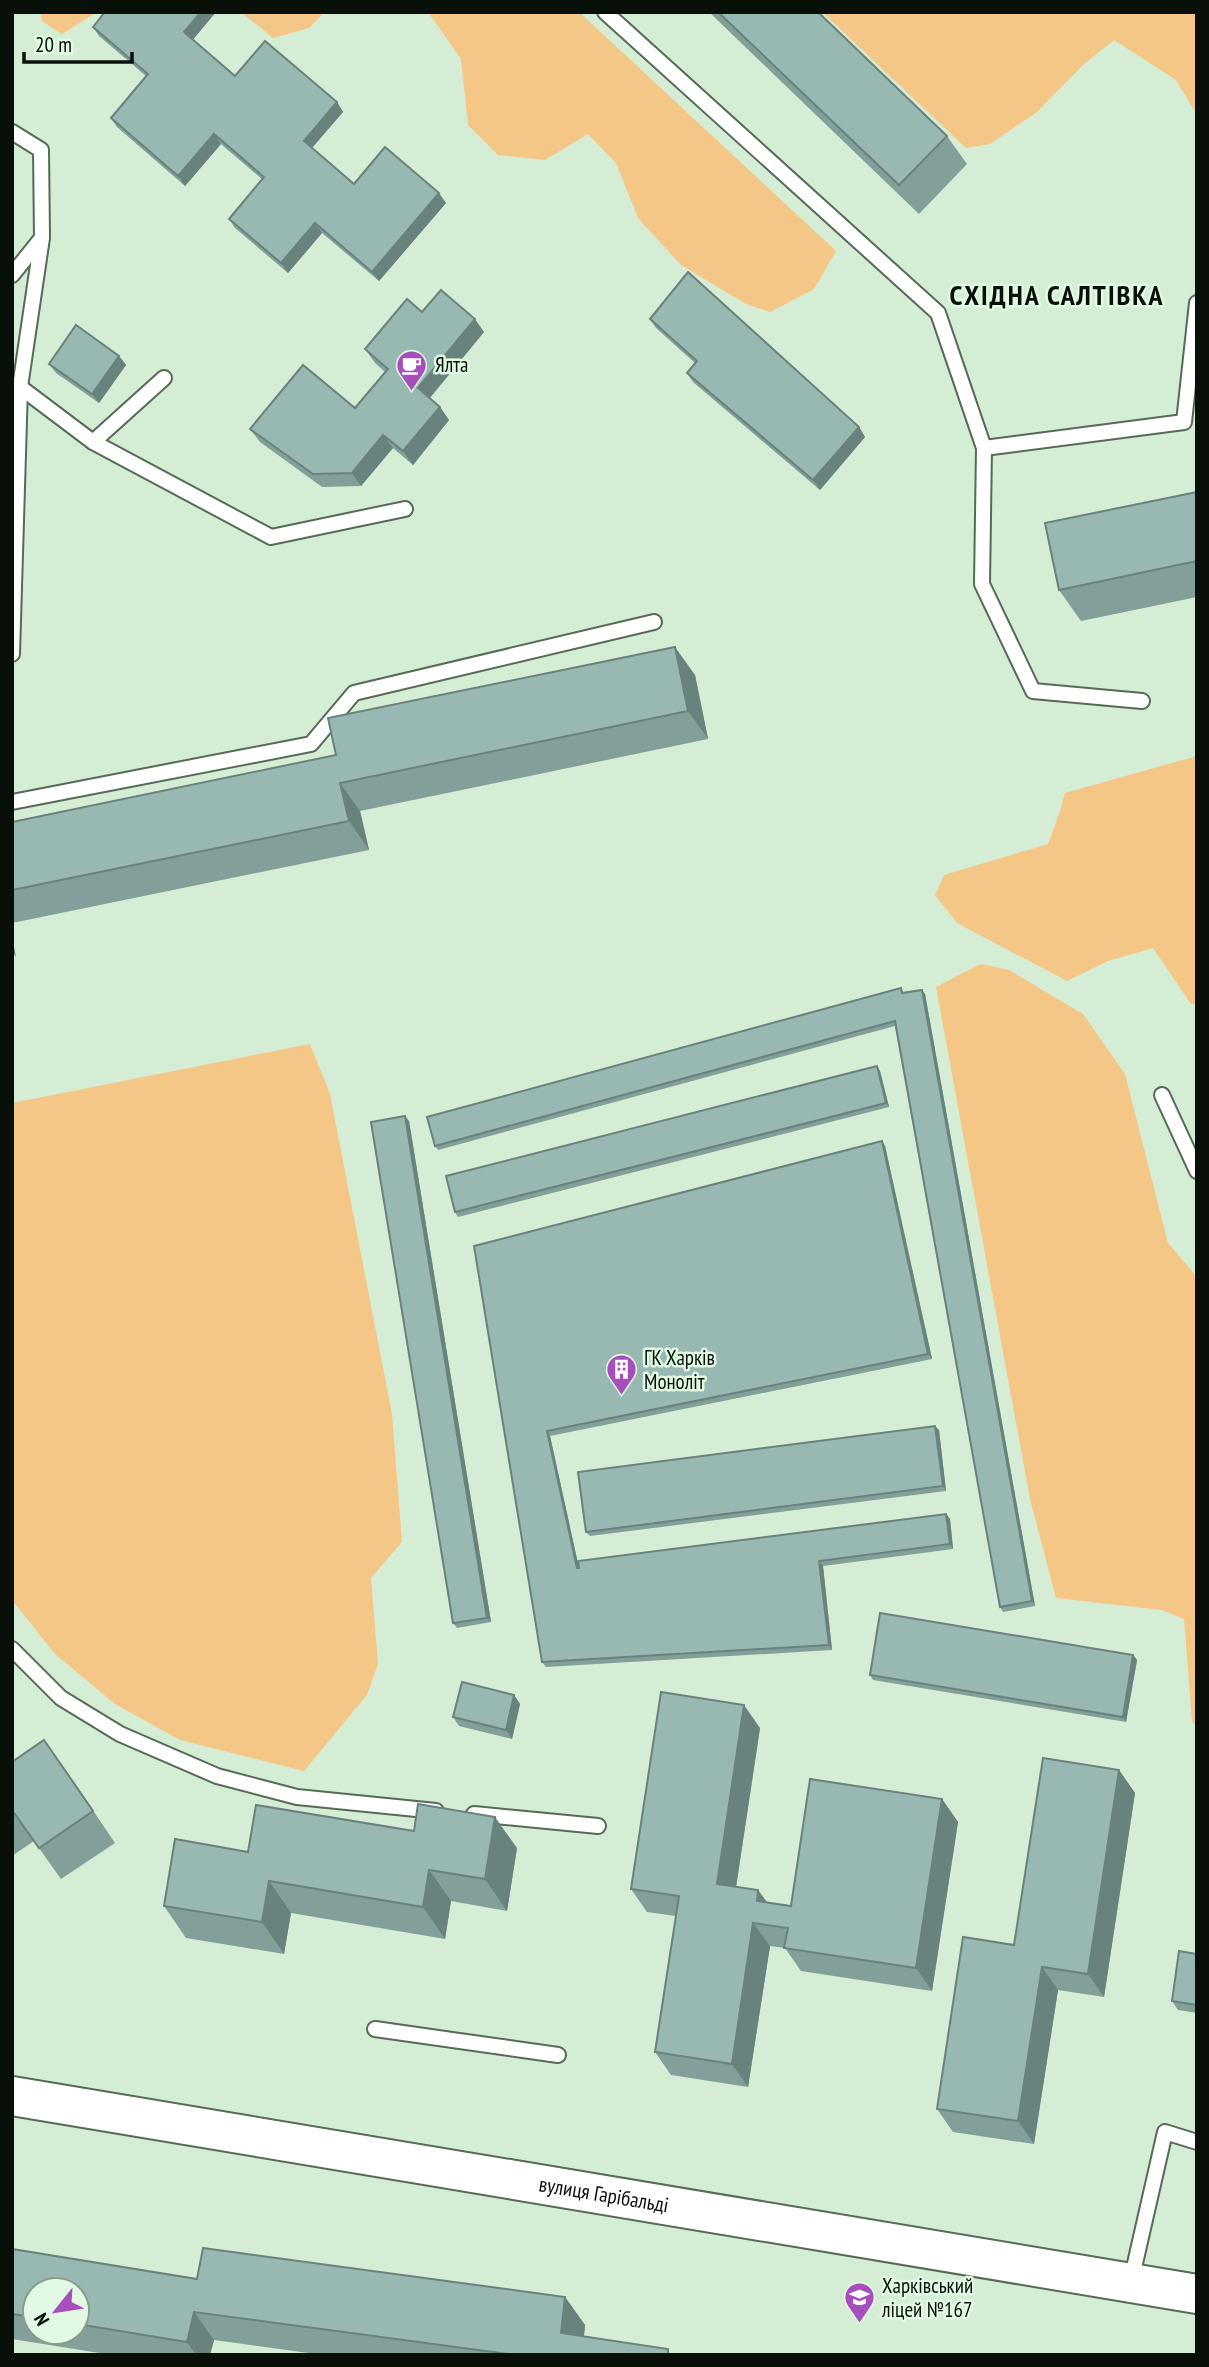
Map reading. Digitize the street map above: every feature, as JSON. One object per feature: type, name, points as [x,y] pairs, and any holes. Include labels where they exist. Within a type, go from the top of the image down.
[{"type":"street","name":"вулиця Гарібальді","points":[[12,2096],[1197,2294]]},
{"type":"lane","points":[[605,12],[938,313],[984,448],[982,584],[1033,691],[1142,701]]},
{"type":"lane","points":[[12,132],[41,150],[42,238],[20,387],[12,654]]},
{"type":"lane","points":[[12,275],[42,238]]},
{"type":"lane","points":[[984,448],[1191,419],[1197,303]]},
{"type":"lane","points":[[93,442],[164,378]]},
{"type":"lane","points":[[20,387],[93,442],[271,537],[405,509]]},
{"type":"lane","points":[[12,802],[311,744],[354,693],[654,622]]},
{"type":"lane","points":[[1162,1096],[1197,1171]]},
{"type":"lane","points":[[12,1649],[61,1698],[120,1734],[217,1776],[298,1797],[598,1826]]},
{"type":"lane","points":[[375,2029],[558,2055]]},
{"type":"lane","points":[[1131,2283],[1165,2132],[1197,2142]]},
{"type":"shaded area","points":[[41,12],[97,12],[62,34],[42,21]]},
{"type":"shaded area","points":[[241,12],[325,12],[309,28],[273,38]]},
{"type":"shaded area","points":[[428,12],[579,12],[836,251],[814,289],[770,312],[746,304],[681,265],[638,218],[616,163],[588,134],[545,160],[498,155],[468,125],[461,59]]},
{"type":"shaded area","points":[[822,12],[1197,12],[1197,115],[1176,80],[1114,40],[1084,64],[1037,112],[990,144],[966,148]]},
{"type":"shaded area","points":[[1197,756],[1197,1004],[1191,1004],[1153,948],[1108,961],[1067,981],[957,923],[935,895],[944,875],[1048,844],[1065,793]]},
{"type":"shaded area","points":[[980,964],[1009,970],[1083,1014],[1125,1074],[1168,1243],[1197,1277],[1197,1726],[1192,1722],[1184,1619],[1162,1610],[1056,1598],[1030,1499],[936,987]]},
{"type":"shaded area","points":[[310,1044],[330,1094],[392,1414],[402,1542],[371,1578],[378,1664],[367,1695],[304,1771],[180,1740],[115,1704],[55,1654],[12,1600],[12,1103]]},
{"type":"building","points":[[105,12],[201,12],[184,32],[235,76],[265,41],[337,102],[304,141],[354,184],[385,147],[439,193],[372,272],[315,223],[281,263],[229,219],[264,177],[214,134],[178,176],[111,118],[148,74],[93,27]]},
{"type":"building","points":[[718,12],[818,12],[947,136],[899,185]]},
{"type":"building","points":[[688,272],[859,427],[813,480],[687,373],[697,361],[650,319]]},
{"type":"building","name":"Ялта","points":[[441,290],[475,319],[418,388],[440,407],[403,451],[383,435],[352,473],[313,474],[250,429],[303,365],[355,408],[388,369],[365,349],[407,299],[422,312]]},
{"type":"building","points":[[76,325],[119,356],[92,394],[49,364]]},
{"type":"building","points":[[1197,492],[1197,561],[1059,590],[1045,523]]},
{"type":"building","points":[[675,647],[688,711],[340,783],[349,821],[12,890],[12,822],[336,755],[328,718]]},
{"type":"building","points":[[901,988],[902,993],[922,990],[1032,1601],[1000,1607],[895,1021],[435,1146],[427,1117]]},
{"type":"building","points":[[877,1066],[886,1103],[455,1212],[446,1176]]},
{"type":"building","points":[[405,1116],[487,1618],[453,1623],[371,1122]]},
{"type":"building","name":"ГК Харків Моноліт","points":[[882,1141],[928,1354],[547,1431],[577,1568],[578,1561],[946,1514],[950,1544],[819,1561],[829,1645],[542,1662],[474,1246]]},
{"type":"building","points":[[935,1426],[943,1486],[586,1532],[578,1472]]},
{"type":"building","points":[[880,1613],[1133,1655],[1123,1717],[870,1675]]},
{"type":"building","points":[[462,1682],[514,1695],[506,1730],[453,1717]]},
{"type":"building","points":[[661,1692],[744,1705],[717,1884],[758,1890],[757,1901],[791,1906],[810,1779],[942,1799],[916,1968],[784,1948],[788,1928],[753,1923],[732,2064],[655,2052],[679,1896],[631,1889]]},
{"type":"building","points":[[44,1740],[93,1811],[39,1848],[12,1810],[12,1762]]},
{"type":"building","points":[[1043,1758],[1119,1770],[1088,1974],[1042,1967],[1018,2121],[937,2109],[963,1937],[1014,1945]]},
{"type":"building","points":[[418,1804],[495,1817],[485,1879],[429,1870],[423,1907],[269,1881],[262,1922],[164,1906],[175,1839],[248,1852],[256,1805],[414,1831]]},
{"type":"building","points":[[1179,1951],[1197,1954],[1197,2005],[1172,2001]]},
{"type":"building","points":[[203,2248],[565,2297],[561,2333],[668,2349],[668,2355],[515,2355],[194,2312],[187,2342],[91,2326],[91,2276],[21,2276],[21,2315],[12,2314],[12,2249],[197,2279]]},
{"type":"place","name":"Ялта","points":[[412,392]]},
{"type":"place","name":"ГК Харків Моноліт","points":[[621,1397]]},
{"type":"place","name":"Харківський ліцей №167","points":[[859,2325]]},
{"type":"district","name":"СХІДНА САЛТІВКА","points":[[1057,295]]}]
